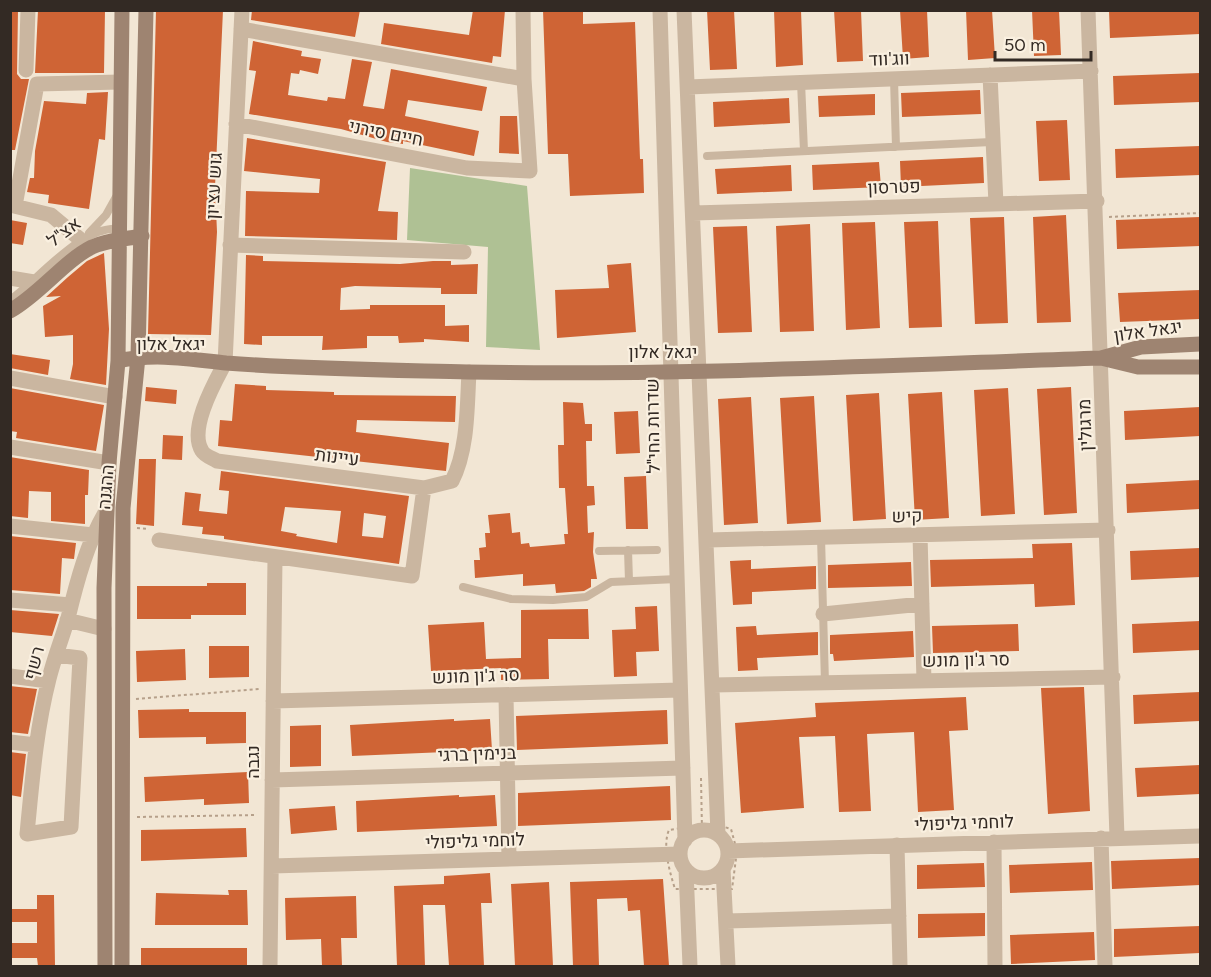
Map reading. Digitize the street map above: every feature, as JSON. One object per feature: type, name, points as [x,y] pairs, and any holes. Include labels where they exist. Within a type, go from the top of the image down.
[{"type":"street","points":[[26,70],[28,10]]},
{"type":"street","name":"ההגנה","points":[[105,966],[106,511],[118,361],[117,235],[122,10]]},
{"type":"street","name":"ההגנה","points":[[122,966],[123,508],[138,362],[146,10]]},
{"type":"street","name":"גוש עציון","points":[[225,363],[242,10]]},
{"type":"street","points":[[241,28],[524,80],[523,10]]},
{"type":"street","name":"שדרות החי\"ל","points":[[660,10],[683,768],[679,844]]},
{"type":"street","points":[[684,10],[701,371],[718,829],[733,851],[723,869],[707,878],[699,878],[686,870]]},
{"type":"street","name":"מרגולין","points":[[1088,10],[1097,201],[1117,837]]},
{"type":"street","name":"ווג'ווד","points":[[688,87],[1091,71]]},
{"type":"street","points":[[990,75],[991,142],[996,204]]},
{"type":"street","name":"חיים סירני","points":[[236,124],[467,168],[530,171],[524,80]]},
{"type":"street","points":[[84,238],[51,215],[13,206],[37,84],[120,82]]},
{"type":"street","name":"פטרסון","points":[[693,213],[1097,201]]},
{"type":"street","name":"אצ\"ל","points":[[10,311],[41,290],[86,250],[117,235],[142,236]]},
{"type":"street","points":[[230,245],[464,252]]},
{"type":"street","points":[[10,278],[34,282]]},
{"type":"street","name":"יגאל אלון","points":[[118,361],[138,362],[182,357],[225,363],[469,372],[701,371],[1101,358],[1141,347],[1200,344]]},
{"type":"street","name":"יגאל אלון","points":[[1101,358],[1138,367],[1200,367]]},
{"type":"street","name":"עיינות","points":[[225,363],[206,402],[200,424],[198,442],[205,455],[217,461],[424,488],[452,481],[456,474],[467,413],[469,372]]},
{"type":"street","points":[[10,378],[115,397]]},
{"type":"street","points":[[10,447],[109,463]]},
{"type":"street","points":[[156,535],[274,558],[412,576],[424,488]]},
{"type":"street","name":"רשף","points":[[56,655],[80,658],[71,827],[27,834],[36,745],[48,681],[56,655],[67,621],[93,535],[106,511]]},
{"type":"street","points":[[10,526],[93,535]]},
{"type":"street","name":"קיש","points":[[708,540],[1108,530]]},
{"type":"street","points":[[920,535],[924,681]]},
{"type":"street","name":"נגבה","points":[[270,966],[274,558]]},
{"type":"street","points":[[10,600],[71,605]]},
{"type":"street","points":[[823,614],[922,604]]},
{"type":"street","points":[[67,621],[104,629]]},
{"type":"street","points":[[10,676],[48,681]]},
{"type":"street","name":"סר ג'ון מונש","points":[[713,685],[1113,677]]},
{"type":"street","name":"סר ג'ון מונש","points":[[273,694],[506,695],[681,690]]},
{"type":"street","points":[[506,695],[509,859]]},
{"type":"street","points":[[10,742],[36,745]]},
{"type":"street","name":"בנימין ברגי","points":[[272,780],[683,768]]},
{"type":"street","name":"לוחמי גליפולי","points":[[272,866],[509,859],[679,844],[702,830],[718,829]]},
{"type":"street","name":"לוחמי גליפולי","points":[[733,851],[1200,836]]},
{"type":"street","points":[[1101,838],[1106,966]]},
{"type":"street","points":[[994,842],[995,966]]},
{"type":"street","points":[[679,844],[686,870],[690,966]]},
{"type":"street","points":[[897,845],[900,966]]},
{"type":"street","points":[[723,869],[728,966]]},
{"type":"street","points":[[726,921],[899,916]]},
{"type":"lane","points":[[894,79],[896,147]]},
{"type":"lane","points":[[801,82],[804,151]]},
{"type":"lane","points":[[706,156],[991,142]]},
{"type":"lane","points":[[84,238],[106,215],[119,190]]},
{"type":"lane","name":"אצ\"ל","points":[[10,300],[84,238],[117,235]]},
{"type":"lane","points":[[821,537],[825,683]]},
{"type":"lane","points":[[599,550],[657,550]]},
{"type":"lane","points":[[628,550],[629,581]]},
{"type":"lane","points":[[464,586],[511,599],[553,600],[586,597],[611,582],[677,579]]},
{"type":"path","points":[[1097,217],[1200,213]]},
{"type":"path","points":[[137,528],[156,535]]},
{"type":"path","points":[[122,700],[273,694]]},
{"type":"path","points":[[122,817],[272,815]]},
{"type":"path","points":[[718,829],[731,829],[732,889],[675,889],[669,871],[679,844],[718,829]]},
{"type":"path","points":[[669,830],[679,844],[666,836],[669,830]]},
{"type":"green space","points":[[410,168],[527,186],[540,350],[486,347],[488,247],[407,240]]},
{"type":"building","points":[[10,10],[18,10],[17,74],[21,79],[29,79],[15,150],[10,150]]},
{"type":"building","points":[[38,10],[105,10],[104,73],[35,73]]},
{"type":"building","points":[[156,10],[223,10],[215,187],[217,232],[211,335],[148,334]]},
{"type":"building","points":[[252,10],[360,10],[355,37],[251,20]]},
{"type":"building","points":[[473,10],[505,10],[501,57],[493,56],[492,63],[381,44],[384,23],[469,35]]},
{"type":"building","points":[[543,10],[583,10],[583,24],[635,22],[640,159],[643,159],[644,193],[570,196],[568,154],[548,154]]},
{"type":"building","points":[[707,10],[734,10],[737,69],[710,70]]},
{"type":"building","points":[[774,10],[801,10],[803,65],[776,67]]},
{"type":"building","points":[[834,10],[861,10],[863,61],[837,62]]},
{"type":"building","points":[[900,10],[927,10],[929,57],[903,59]]},
{"type":"building","points":[[966,10],[992,10],[995,58],[968,60]]},
{"type":"building","points":[[1032,10],[1059,10],[1061,55],[1034,56]]},
{"type":"building","points":[[1109,10],[1200,10],[1200,34],[1110,38]]},
{"type":"building","points":[[253,41],[302,51],[301,56],[321,59],[318,74],[300,70],[299,74],[291,73],[288,95],[327,101],[328,97],[345,99],[352,59],[372,62],[363,106],[384,109],[391,69],[487,87],[482,111],[408,100],[405,116],[479,131],[474,156],[403,141],[403,144],[387,142],[341,129],[249,114],[256,71],[249,70]]},
{"type":"building","points":[[1200,73],[1200,102],[1114,105],[1113,76]]},
{"type":"building","points":[[980,90],[981,114],[902,117],[901,93]]},
{"type":"building","points":[[108,92],[105,140],[99,139],[89,209],[48,203],[49,195],[27,192],[30,178],[34,178],[35,151],[44,101],[86,104],[87,93]]},
{"type":"building","points":[[875,94],[875,115],[819,117],[818,96]]},
{"type":"building","points":[[789,98],[790,123],[714,127],[713,102]]},
{"type":"building","points":[[500,116],[517,116],[519,154],[499,153]]},
{"type":"building","points":[[1067,120],[1070,180],[1039,181],[1036,121]]},
{"type":"building","points":[[247,138],[386,162],[378,211],[398,212],[397,240],[245,236],[246,191],[319,193],[320,179],[244,171]]},
{"type":"building","points":[[1200,146],[1200,175],[1116,178],[1115,149]]},
{"type":"building","points":[[983,157],[984,183],[901,187],[900,161]]},
{"type":"building","points":[[879,162],[881,187],[813,190],[812,165]]},
{"type":"building","points":[[791,165],[792,191],[717,194],[715,169]]},
{"type":"building","points":[[1066,215],[1071,322],[1037,323],[1033,217]]},
{"type":"building","points":[[1004,217],[1008,323],[975,324],[970,218]]},
{"type":"building","points":[[1200,217],[1200,246],[1117,249],[1116,220]]},
{"type":"building","points":[[10,220],[27,223],[23,245],[10,243]]},
{"type":"building","points":[[938,221],[942,327],[909,328],[904,222]]},
{"type":"building","points":[[875,222],[880,328],[846,330],[842,223]]},
{"type":"building","points":[[810,224],[814,331],[780,332],[776,226]]},
{"type":"building","points":[[747,226],[752,332],[718,333],[713,227]]},
{"type":"building","points":[[104,253],[109,329],[106,385],[70,379],[73,364],[73,335],[45,337],[43,306],[61,296],[46,297],[68,277],[87,261]]},
{"type":"building","points":[[246,255],[263,256],[263,261],[400,264],[451,261],[451,265],[478,264],[477,294],[441,294],[441,288],[355,286],[341,288],[340,310],[370,309],[370,305],[445,305],[445,326],[469,325],[469,342],[424,339],[424,342],[399,343],[398,336],[367,336],[367,348],[322,350],[323,336],[262,336],[262,345],[244,344]]},
{"type":"building","points":[[631,263],[636,332],[557,338],[555,290],[609,288],[607,265]]},
{"type":"building","points":[[1200,290],[1200,319],[1120,322],[1118,293]]},
{"type":"building","points":[[10,354],[50,360],[48,375],[10,368]]},
{"type":"building","points":[[235,384],[266,386],[266,390],[334,392],[334,395],[456,396],[455,422],[357,420],[356,432],[449,443],[446,471],[218,446],[220,420],[232,421]]},
{"type":"building","points":[[146,387],[177,390],[176,404],[145,401]]},
{"type":"building","points":[[1071,387],[1077,513],[1044,515],[1037,389]]},
{"type":"building","points":[[10,388],[104,405],[96,451],[16,438],[17,432],[10,431]]},
{"type":"building","points":[[1008,388],[1015,514],[981,516],[974,390]]},
{"type":"building","points":[[942,392],[949,518],[915,520],[908,394]]},
{"type":"building","points":[[879,393],[886,519],[853,521],[846,395]]},
{"type":"building","points":[[814,396],[821,522],[787,524],[780,398]]},
{"type":"building","points":[[751,397],[758,523],[724,525],[718,399]]},
{"type":"building","points":[[563,402],[583,403],[585,424],[592,424],[592,441],[586,441],[587,486],[594,486],[595,505],[587,506],[588,533],[594,532],[593,552],[597,579],[591,579],[591,587],[584,591],[556,593],[555,584],[523,586],[523,574],[475,578],[474,560],[480,560],[479,548],[486,547],[485,533],[490,533],[488,515],[510,513],[512,533],[520,532],[521,544],[529,543],[530,547],[565,544],[564,534],[568,534],[565,488],[559,488],[558,445],[564,445]]},
{"type":"building","points":[[1200,407],[1200,436],[1125,440],[1124,411]]},
{"type":"building","points":[[638,411],[640,453],[616,454],[614,412]]},
{"type":"building","points":[[163,435],[183,436],[182,460],[162,459]]},
{"type":"building","points":[[10,457],[89,470],[88,495],[85,495],[85,524],[51,521],[51,492],[29,491],[28,518],[10,516]]},
{"type":"building","points":[[139,459],[156,459],[154,526],[136,524]]},
{"type":"building","points":[[221,471],[409,496],[399,564],[224,539],[224,536],[202,534],[203,527],[182,525],[185,492],[201,494],[199,511],[227,514],[229,491],[219,490]],"holes":[[[285,507],[341,511],[337,543],[281,531]],[[364,513],[386,516],[383,538],[362,536]]]},
{"type":"building","points":[[646,476],[648,529],[626,529],[624,477]]},
{"type":"building","points":[[1200,480],[1200,509],[1127,513],[1126,484]]},
{"type":"building","points":[[10,536],[76,543],[74,559],[62,558],[60,594],[10,590]]},
{"type":"building","points":[[1072,543],[1075,605],[1035,607],[1034,584],[931,587],[930,560],[1033,558],[1032,544]]},
{"type":"building","points":[[1200,548],[1200,577],[1131,580],[1130,551]]},
{"type":"building","points":[[751,560],[751,569],[816,566],[816,589],[752,592],[752,604],[733,605],[730,561]]},
{"type":"building","points":[[911,562],[912,586],[828,588],[828,565]]},
{"type":"building","points":[[207,583],[246,583],[246,615],[191,615],[191,619],[137,619],[137,586],[207,586]]},
{"type":"building","points":[[657,606],[659,651],[636,652],[637,676],[614,677],[612,630],[636,629],[635,607]]},
{"type":"building","points":[[588,609],[589,639],[548,639],[549,679],[501,680],[501,668],[431,671],[428,625],[484,622],[486,659],[521,658],[521,610]]},
{"type":"building","points":[[10,610],[59,614],[52,636],[10,632]]},
{"type":"building","points":[[1200,621],[1200,650],[1133,653],[1132,624]]},
{"type":"building","points":[[1018,624],[1019,651],[933,653],[932,626]]},
{"type":"building","points":[[756,626],[757,635],[818,632],[818,655],[757,658],[758,670],[738,671],[736,627]]},
{"type":"building","points":[[913,631],[914,657],[834,661],[833,654],[830,654],[830,635]]},
{"type":"building","points":[[209,646],[249,646],[249,677],[209,678]]},
{"type":"building","points":[[185,649],[186,680],[137,682],[136,651]]},
{"type":"building","points":[[10,686],[37,689],[28,734],[10,732]]},
{"type":"building","points":[[1084,687],[1090,811],[1048,814],[1041,688]]},
{"type":"building","points":[[1200,692],[1200,721],[1134,724],[1133,695]]},
{"type":"building","points":[[966,697],[968,730],[949,731],[954,810],[918,812],[914,732],[867,734],[871,811],[839,812],[835,736],[799,737],[804,808],[741,813],[735,723],[816,717],[815,703]]},
{"type":"building","points":[[189,709],[189,712],[246,712],[246,743],[206,744],[206,737],[139,738],[138,710]]},
{"type":"building","points":[[667,710],[668,744],[517,750],[516,716]]},
{"type":"building","points":[[454,719],[454,721],[490,719],[492,750],[352,756],[350,725]]},
{"type":"building","points":[[321,725],[321,766],[290,767],[290,726]]},
{"type":"building","points":[[10,752],[26,754],[21,797],[10,795]]},
{"type":"building","points":[[1200,765],[1200,794],[1137,797],[1135,768]]},
{"type":"building","points":[[248,772],[249,803],[204,805],[204,799],[145,802],[144,777]]},
{"type":"building","points":[[670,786],[671,820],[518,826],[518,793]]},
{"type":"building","points":[[459,795],[459,797],[495,795],[497,826],[357,832],[356,801]]},
{"type":"building","points":[[335,806],[337,830],[291,834],[289,809]]},
{"type":"building","points":[[246,828],[247,857],[141,861],[141,830]]},
{"type":"building","points":[[1200,858],[1200,885],[1112,889],[1111,861]]},
{"type":"building","points":[[1092,862],[1093,890],[1010,893],[1009,865]]},
{"type":"building","points":[[984,863],[985,887],[917,889],[917,865]]},
{"type":"building","points":[[490,873],[492,903],[481,903],[484,966],[449,966],[445,905],[423,905],[425,966],[397,966],[394,886],[444,884],[444,876]]},
{"type":"building","points":[[663,879],[669,966],[644,966],[640,910],[628,911],[627,898],[597,899],[599,966],[573,966],[570,882]]},
{"type":"building","points":[[549,882],[553,966],[515,966],[511,884]]},
{"type":"building","points":[[228,890],[247,890],[248,925],[155,925],[156,893],[229,895]]},
{"type":"building","points":[[37,895],[54,895],[55,966],[38,966],[37,958],[10,958],[10,943],[37,943],[37,922],[10,922],[10,909],[37,909]]},
{"type":"building","points":[[356,896],[357,938],[341,938],[342,966],[322,966],[321,939],[286,940],[285,898]]},
{"type":"building","points":[[985,913],[985,936],[918,938],[918,914]]},
{"type":"building","points":[[1200,926],[1200,953],[1114,957],[1114,929]]},
{"type":"building","points":[[1094,932],[1095,960],[1011,964],[1010,935]]},
{"type":"building","points":[[141,948],[247,948],[247,966],[141,966]]}]
